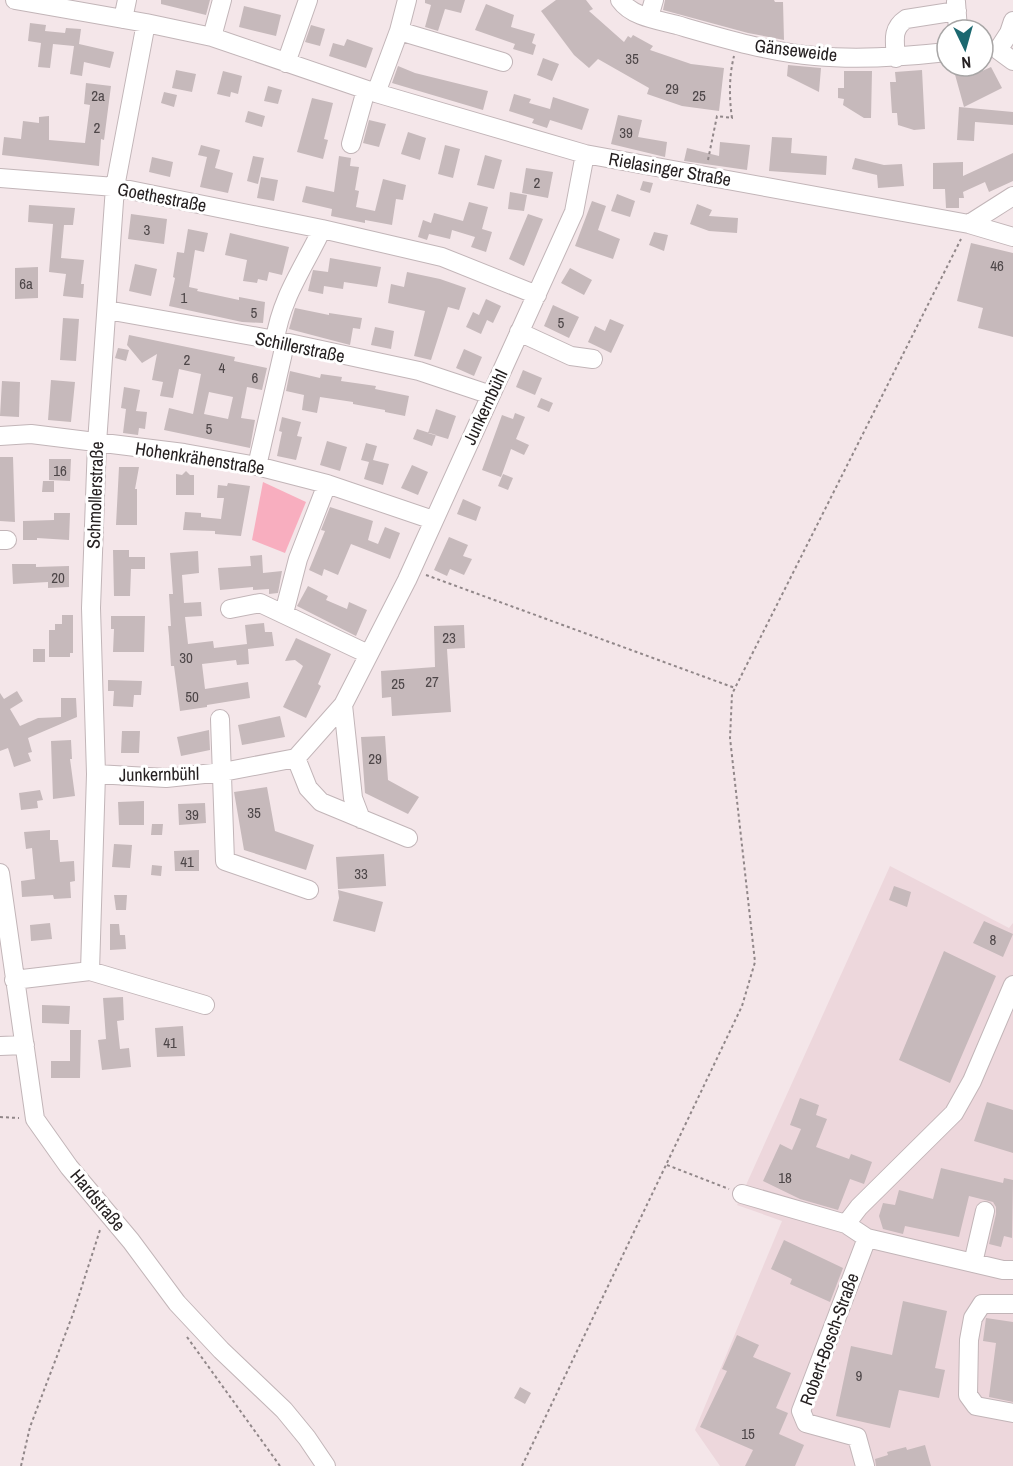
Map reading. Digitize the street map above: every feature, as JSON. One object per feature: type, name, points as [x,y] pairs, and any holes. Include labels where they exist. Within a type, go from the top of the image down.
[{"type":"street","name":"Rielasinger Straße","points":[[15,0],[212,37],[371,92],[585,154],[969,224],[1013,237]]},
{"type":"street","points":[[123,19],[127,0]]},
{"type":"street","points":[[212,37],[222,0]]},
{"type":"street","points":[[286,63],[308,0]]},
{"type":"street","points":[[351,144],[371,92],[399,31],[407,0]]},
{"type":"street","name":"Gänseweide","points":[[620,0],[631,12],[652,9],[733,42],[815,56],[896,58],[935,53]]},
{"type":"street","points":[[896,58],[894,31],[899,23],[906,19],[956,6]]},
{"type":"street","points":[[995,45],[1008,33],[1013,21]]},
{"type":"street","name":"Schmollerstraße","points":[[90,971],[96,774],[91,608],[97,443],[115,187],[146,23]]},
{"type":"street","points":[[399,31],[502,62]]},
{"type":"street","points":[[995,52],[1013,61]]},
{"type":"street","name":"Junkernbühl","points":[[96,774],[166,778],[223,772],[296,758],[343,705],[412,569],[574,212],[585,154]]},
{"type":"street","name":"Goethestraße","points":[[0,178],[115,187],[322,230],[441,257],[537,295]]},
{"type":"street","points":[[969,224],[1013,196]]},
{"type":"street","points":[[257,466],[280,342],[278,318],[296,277],[322,230]]},
{"type":"street","name":"Schillerstraße","points":[[107,310],[280,342],[418,371],[491,395]]},
{"type":"street","points":[[519,333],[571,356],[593,359]]},
{"type":"street","name":"Hohenkrähenstraße","points":[[0,436],[31,434],[184,453],[257,466],[327,484],[433,520]]},
{"type":"street","points":[[284,613],[298,559],[327,484]]},
{"type":"street","points":[[230,609],[260,603],[368,654]]},
{"type":"street","points":[[343,705],[353,798],[361,819]]},
{"type":"street","name":"Junkernbühl","points":[[220,719],[225,861],[309,890]]},
{"type":"street","points":[[296,758],[308,788],[321,802],[408,838]]},
{"type":"street","name":"Hardstraße","points":[[0,873],[35,1119],[132,1241],[177,1303],[221,1350],[284,1410],[326,1466]]},
{"type":"street","points":[[14,980],[90,971],[205,1005]]},
{"type":"street","points":[[846,1224],[859,1207],[954,1113],[972,1081],[1013,985]]},
{"type":"street","points":[[0,1046],[24,1045]]},
{"type":"street","points":[[742,1194],[846,1224],[867,1238],[1013,1270]]},
{"type":"street","points":[[973,1263],[985,1211]]},
{"type":"street","name":"Robert-Bosch-Straße","points":[[865,1466],[857,1437],[806,1423],[801,1411],[867,1238]]},
{"type":"street","points":[[1013,1304],[982,1304],[973,1318],[969,1340],[968,1395],[976,1406],[1013,1413]]},
{"type":"path","points":[[704,175],[717,116],[732,118],[729,103],[730,71]]},
{"type":"path","points":[[522,1466],[742,1006],[755,962],[730,738],[732,694],[969,224]]},
{"type":"path","points":[[412,569],[735,688]]},
{"type":"path","points":[[0,1117],[25,1118]]},
{"type":"path","points":[[667,1165],[742,1194]]},
{"type":"path","points":[[21,1466],[30,1427],[73,1314],[101,1229]]},
{"type":"shaded area","points":[[263,482],[306,502],[285,553],[252,540]]},
{"type":"shaded area","points":[[890,866],[1009,928],[1013,923],[1013,1466],[720,1466],[695,1430],[782,1221],[737,1205]]},
{"type":"building","points":[[161,0],[210,0],[206,15],[161,4]]},
{"type":"building","points":[[425,0],[465,0],[461,13],[445,9],[438,31],[425,27],[431,5],[425,3]]},
{"type":"building","points":[[556,0],[586,0],[593,9],[589,11],[624,42],[628,36],[631,38],[633,35],[653,46],[650,50],[691,64],[724,68],[719,111],[682,106],[647,94],[649,88],[598,59],[589,68],[574,55],[541,11]]},
{"type":"building","points":[[665,0],[774,0],[783,2],[784,40],[748,33],[663,10]]},
{"type":"building","points":[[486,4],[514,15],[511,27],[535,34],[532,43],[536,45],[533,55],[513,49],[515,44],[475,30]]},
{"type":"building","points":[[244,6],[281,15],[276,36],[239,27]]},
{"type":"building","points":[[30,23],[46,25],[45,31],[65,33],[66,28],[81,29],[79,44],[114,52],[110,68],[84,62],[82,76],[70,74],[74,46],[53,44],[50,68],[38,67],[41,43],[28,41]]},
{"type":"building","points":[[311,25],[325,29],[320,46],[305,42]]},
{"type":"building","points":[[347,39],[373,48],[366,68],[329,56],[333,43],[344,46]]},
{"type":"building","points":[[543,58],[559,64],[552,81],[537,75]]},
{"type":"building","points":[[788,65],[821,68],[819,92],[787,76]]},
{"type":"building","points":[[398,66],[415,73],[488,91],[483,110],[392,83]]},
{"type":"building","points":[[176,70],[196,74],[192,92],[172,88]]},
{"type":"building","points":[[922,70],[925,129],[914,130],[898,125],[897,113],[892,113],[890,82],[896,82],[895,72]]},
{"type":"building","points":[[223,71],[242,76],[238,94],[231,92],[230,97],[217,94]]},
{"type":"building","points":[[844,71],[872,71],[871,118],[864,118],[843,105],[844,99],[838,98],[838,88],[844,88]]},
{"type":"building","points":[[995,75],[1002,88],[964,107],[956,78],[995,78]]},
{"type":"building","points":[[86,83],[111,86],[104,140],[101,139],[99,166],[2,155],[4,137],[21,139],[23,121],[39,123],[39,117],[49,116],[49,140],[85,143],[90,105],[84,104]]},
{"type":"building","points":[[268,86],[282,90],[278,104],[264,101]]},
{"type":"building","points":[[164,92],[177,95],[174,107],[161,103]]},
{"type":"building","points":[[514,94],[531,99],[529,103],[550,109],[553,97],[589,109],[582,130],[550,120],[547,128],[532,123],[534,119],[509,111]]},
{"type":"building","points":[[312,98],[333,103],[324,139],[328,140],[323,159],[297,152]]},
{"type":"building","points":[[959,107],[1013,112],[1013,125],[975,122],[974,141],[957,140]]},
{"type":"building","points":[[248,111],[265,116],[262,127],[245,122]]},
{"type":"building","points":[[618,115],[642,120],[638,137],[667,142],[665,157],[611,144]]},
{"type":"building","points":[[369,120],[386,124],[379,147],[363,143]]},
{"type":"building","points":[[408,132],[426,138],[420,160],[401,154]]},
{"type":"building","points":[[772,137],[792,138],[791,153],[827,156],[826,175],[769,171]]},
{"type":"building","points":[[720,142],[750,145],[747,170],[684,161],[687,148],[719,156]]},
{"type":"building","points":[[201,145],[220,150],[215,168],[233,173],[228,193],[200,187],[207,157],[198,155]]},
{"type":"building","points":[[445,145],[460,149],[453,178],[438,174]]},
{"type":"building","points":[[1013,153],[1013,181],[989,192],[985,182],[963,192],[964,198],[959,198],[959,208],[946,208],[945,189],[933,189],[933,163],[963,162],[963,176]]},
{"type":"building","points":[[485,155],[502,160],[494,189],[477,185]]},
{"type":"building","points":[[253,156],[264,158],[258,184],[247,181]]},
{"type":"building","points":[[339,156],[351,158],[350,166],[359,167],[355,190],[359,191],[356,207],[375,211],[383,179],[406,185],[403,200],[396,199],[392,225],[365,220],[365,223],[331,216],[332,209],[302,202],[306,186],[334,192]]},
{"type":"building","points":[[152,157],[173,162],[170,177],[149,172]]},
{"type":"building","points":[[855,158],[884,165],[902,164],[904,186],[878,188],[877,175],[852,169]]},
{"type":"building","points":[[526,168],[553,172],[548,198],[522,193]]},
{"type":"building","points":[[261,177],[278,180],[274,201],[257,198]]},
{"type":"building","points":[[643,181],[653,183],[650,193],[640,190]]},
{"type":"building","points":[[510,192],[527,195],[524,211],[508,209]]},
{"type":"building","points":[[617,194],[635,201],[630,217],[611,211]]},
{"type":"building","points":[[592,201],[606,206],[598,230],[620,239],[613,259],[575,246]]},
{"type":"building","points":[[469,202],[488,207],[482,229],[492,232],[486,252],[471,247],[475,237],[452,230],[450,239],[429,234],[427,240],[418,237],[423,220],[431,223],[434,213],[463,221]]},
{"type":"building","points":[[697,204],[712,210],[709,216],[738,218],[737,233],[709,231],[690,224]]},
{"type":"building","points":[[29,205],[75,208],[73,225],[64,225],[61,258],[84,260],[81,284],[84,284],[83,298],[63,296],[66,274],[49,272],[53,224],[28,222]]},
{"type":"building","points":[[131,214],[167,219],[164,244],[128,239]]},
{"type":"building","points":[[528,214],[543,219],[524,266],[509,259]]},
{"type":"building","points":[[188,229],[208,233],[204,252],[195,250],[189,287],[198,289],[197,291],[239,300],[239,297],[265,302],[263,323],[242,322],[169,306],[175,278],[173,277],[177,252],[184,253]]},
{"type":"building","points":[[654,232],[668,235],[664,251],[649,245]]},
{"type":"building","points":[[230,233],[289,247],[282,275],[269,272],[267,281],[258,279],[257,283],[243,281],[247,260],[225,255]]},
{"type":"building","points":[[971,243],[1013,253],[1013,337],[978,328],[983,308],[957,301]]},
{"type":"building","points":[[330,258],[381,267],[377,287],[344,282],[343,289],[324,286],[323,294],[308,291],[313,270],[328,272]]},
{"type":"building","points":[[135,264],[157,269],[151,296],[129,291]]},
{"type":"building","points":[[38,267],[38,298],[15,299],[15,268]]},
{"type":"building","points":[[570,268],[592,280],[584,295],[561,283]]},
{"type":"building","points":[[407,272],[440,279],[466,288],[459,310],[448,307],[431,360],[414,356],[425,311],[388,303],[391,284],[404,287]]},
{"type":"building","points":[[486,299],[501,306],[493,323],[487,320],[481,334],[466,327],[473,312],[479,315]]},
{"type":"building","points":[[553,305],[579,317],[569,338],[544,326]]},
{"type":"building","points":[[295,308],[329,315],[329,313],[362,318],[360,329],[353,328],[350,345],[289,329]]},
{"type":"building","points":[[63,318],[79,319],[76,361],[60,360]]},
{"type":"building","points":[[610,319],[624,325],[611,353],[588,342],[595,326],[605,331]]},
{"type":"building","points":[[375,327],[394,331],[391,349],[371,345]]},
{"type":"building","points":[[129,335],[235,357],[234,361],[267,368],[262,390],[247,387],[241,418],[255,420],[250,448],[164,430],[169,408],[193,414],[201,374],[179,369],[173,398],[160,396],[163,382],[152,380],[157,354],[142,363],[127,345]],"holes":[[[209,392],[233,397],[228,419],[204,414]]]},
{"type":"building","points":[[118,348],[129,350],[126,361],[115,358]]},
{"type":"building","points":[[464,349],[482,357],[474,376],[456,368]]},
{"type":"building","points":[[523,370],[542,378],[535,395],[516,387]]},
{"type":"building","points":[[290,371],[320,378],[321,374],[342,377],[341,381],[376,386],[375,389],[409,396],[405,416],[353,404],[353,402],[320,397],[317,413],[302,410],[304,395],[286,391]]},
{"type":"building","points":[[51,380],[75,382],[71,422],[48,420]]},
{"type":"building","points":[[2,381],[20,382],[19,417],[0,416]]},
{"type":"building","points":[[124,387],[140,390],[136,411],[147,412],[145,429],[139,428],[138,435],[123,433],[126,409],[121,408]]},
{"type":"building","points":[[541,398],[553,403],[549,412],[537,407]]},
{"type":"building","points":[[436,409],[456,416],[448,439],[428,433]]},
{"type":"building","points":[[515,413],[525,417],[516,439],[529,445],[524,455],[511,449],[501,477],[482,470],[502,415],[513,419]]},
{"type":"building","points":[[282,417],[301,422],[297,436],[302,437],[296,460],[277,456],[282,432],[279,431]]},
{"type":"building","points":[[417,429],[436,435],[432,446],[413,439]]},
{"type":"building","points":[[327,441],[347,447],[340,471],[320,465]]},
{"type":"building","points":[[366,443],[377,446],[373,460],[389,464],[383,485],[364,479],[369,462],[361,460]]},
{"type":"building","points":[[0,457],[13,457],[15,522],[0,521]]},
{"type":"building","points":[[49,459],[71,459],[70,481],[49,480]]},
{"type":"building","points":[[412,465],[428,472],[418,495],[401,488]]},
{"type":"building","points":[[119,467],[139,467],[135,489],[137,489],[137,525],[116,525]]},
{"type":"building","points":[[186,471],[194,475],[194,495],[176,495],[176,474],[182,475]]},
{"type":"building","points":[[503,474],[513,478],[508,490],[498,486]]},
{"type":"building","points":[[43,481],[54,481],[54,492],[42,492]]},
{"type":"building","points":[[228,483],[250,486],[241,536],[215,534],[215,531],[183,530],[185,512],[201,513],[201,517],[221,519],[224,498],[217,498],[218,485],[227,486]]},
{"type":"building","points":[[463,499],[481,507],[476,521],[457,514]]},
{"type":"building","points":[[330,507],[373,521],[368,540],[378,544],[385,527],[400,533],[390,559],[351,544],[338,575],[324,569],[322,576],[309,570],[325,531],[321,530]]},
{"type":"building","points":[[54,513],[70,513],[69,540],[37,538],[37,540],[23,540],[23,521],[54,520]]},
{"type":"building","points":[[449,537],[468,545],[463,556],[472,559],[464,575],[450,569],[447,576],[434,570]]},
{"type":"building","points":[[113,550],[129,550],[129,557],[145,557],[145,569],[131,569],[130,596],[114,596]]},
{"type":"building","points":[[198,551],[199,573],[182,575],[184,603],[201,602],[202,616],[185,617],[188,644],[213,641],[214,648],[247,644],[245,625],[264,623],[265,632],[272,632],[274,646],[248,649],[249,664],[237,665],[236,660],[202,664],[205,689],[248,682],[250,698],[180,711],[174,666],[171,666],[168,626],[171,626],[169,594],[173,594],[170,553]]},
{"type":"building","points":[[262,555],[263,573],[282,571],[278,593],[269,594],[269,589],[253,590],[253,587],[220,590],[218,568],[251,566],[250,556]]},
{"type":"building","points":[[12,564],[36,564],[36,567],[69,566],[69,587],[48,588],[48,582],[13,584]]},
{"type":"building","points":[[308,586],[328,596],[326,600],[347,609],[349,602],[367,610],[356,636],[297,606]]},
{"type":"building","points":[[62,615],[73,615],[73,653],[70,653],[70,657],[49,657],[49,630],[55,630],[55,624],[62,624]]},
{"type":"building","points":[[111,616],[145,616],[144,652],[113,652],[114,629],[111,629]]},
{"type":"building","points":[[464,625],[465,648],[447,649],[451,712],[392,716],[391,697],[382,698],[381,671],[435,667],[434,626]]},
{"type":"building","points":[[296,638],[331,654],[318,684],[321,686],[306,718],[283,707],[303,666],[295,660],[285,661]]},
{"type":"building","points":[[33,649],[45,649],[45,662],[33,662]]},
{"type":"building","points":[[108,680],[142,681],[141,695],[134,695],[133,707],[113,706],[114,691],[108,691]]},
{"type":"building","points":[[17,691],[23,701],[10,709],[20,726],[38,718],[61,717],[61,698],[76,698],[77,717],[28,738],[32,752],[28,753],[31,761],[14,767],[8,748],[0,751],[0,693],[4,699]]},
{"type":"building","points":[[280,716],[285,737],[242,745],[238,725]]},
{"type":"building","points":[[209,730],[210,750],[181,756],[177,737]]},
{"type":"building","points":[[122,731],[140,731],[139,753],[121,753]]},
{"type":"building","points":[[385,736],[388,780],[419,797],[408,814],[365,793],[361,737]]},
{"type":"building","points":[[71,740],[72,759],[70,759],[75,796],[53,799],[51,741]]},
{"type":"building","points":[[267,787],[275,831],[314,845],[306,870],[244,850],[234,792]]},
{"type":"building","points":[[40,790],[43,800],[37,801],[38,808],[21,810],[19,793]]},
{"type":"building","points":[[144,801],[144,825],[119,825],[118,802]]},
{"type":"building","points":[[205,803],[206,823],[179,825],[178,804]]},
{"type":"building","points":[[152,824],[163,824],[162,835],[151,835]]},
{"type":"building","points":[[50,830],[50,840],[58,840],[60,862],[74,861],[75,881],[70,882],[71,898],[54,899],[53,895],[22,897],[21,881],[35,879],[32,848],[26,849],[24,832]]},
{"type":"building","points":[[114,844],[132,845],[130,868],[112,867]]},
{"type":"building","points":[[199,850],[199,871],[175,871],[174,851]]},
{"type":"building","points":[[384,854],[386,886],[338,889],[336,857]]},
{"type":"building","points":[[152,865],[162,866],[161,876],[151,875]]},
{"type":"building","points":[[894,886],[911,892],[907,907],[889,900]]},
{"type":"building","points":[[338,890],[383,902],[375,932],[333,921],[339,898]]},
{"type":"building","points":[[114,895],[127,895],[126,910],[116,910]]},
{"type":"building","points":[[984,921],[1013,934],[1003,957],[973,943]]},
{"type":"building","points":[[50,923],[52,939],[31,941],[30,925]]},
{"type":"building","points":[[110,924],[119,924],[120,935],[125,935],[126,949],[110,950]]},
{"type":"building","points":[[944,951],[996,976],[950,1083],[899,1060]]},
{"type":"building","points":[[123,997],[124,1020],[117,1021],[120,1049],[129,1048],[131,1067],[102,1070],[98,1040],[106,1039],[103,998]]},
{"type":"building","points":[[42,1005],[70,1006],[69,1024],[42,1023]]},
{"type":"building","points":[[183,1026],[185,1056],[157,1057],[155,1028]]},
{"type":"building","points":[[70,1030],[81,1030],[80,1078],[51,1078],[51,1061],[70,1061]]},
{"type":"building","points":[[800,1098],[819,1105],[816,1115],[827,1119],[816,1147],[849,1159],[851,1154],[872,1162],[864,1184],[850,1179],[838,1210],[800,1199],[763,1181],[780,1144],[792,1150],[801,1129],[790,1125]]},
{"type":"building","points":[[987,1102],[1013,1110],[1013,1153],[974,1141]]},
{"type":"building","points":[[941,1168],[1003,1183],[1004,1178],[1013,1180],[1012,1238],[1004,1236],[1001,1247],[989,1244],[996,1207],[993,1202],[969,1196],[959,1237],[905,1226],[903,1234],[883,1229],[879,1216],[883,1203],[895,1205],[899,1190],[933,1199]]},
{"type":"building","points":[[784,1240],[843,1268],[830,1302],[790,1284],[792,1279],[771,1269]]},
{"type":"building","points":[[903,1301],[947,1311],[935,1368],[945,1370],[939,1398],[899,1390],[890,1428],[836,1416],[851,1346],[892,1355]]},
{"type":"building","points":[[986,1318],[1013,1322],[1013,1402],[989,1397],[996,1343],[983,1341]]},
{"type":"building","points":[[737,1335],[759,1345],[753,1357],[791,1373],[776,1408],[788,1413],[779,1434],[804,1445],[795,1466],[745,1466],[753,1450],[700,1427],[727,1371],[722,1369]]},
{"type":"building","points":[[520,1387],[531,1393],[525,1404],[514,1398]]},
{"type":"building","points":[[925,1445],[931,1466],[876,1466],[875,1459],[888,1455],[887,1452]]}]
